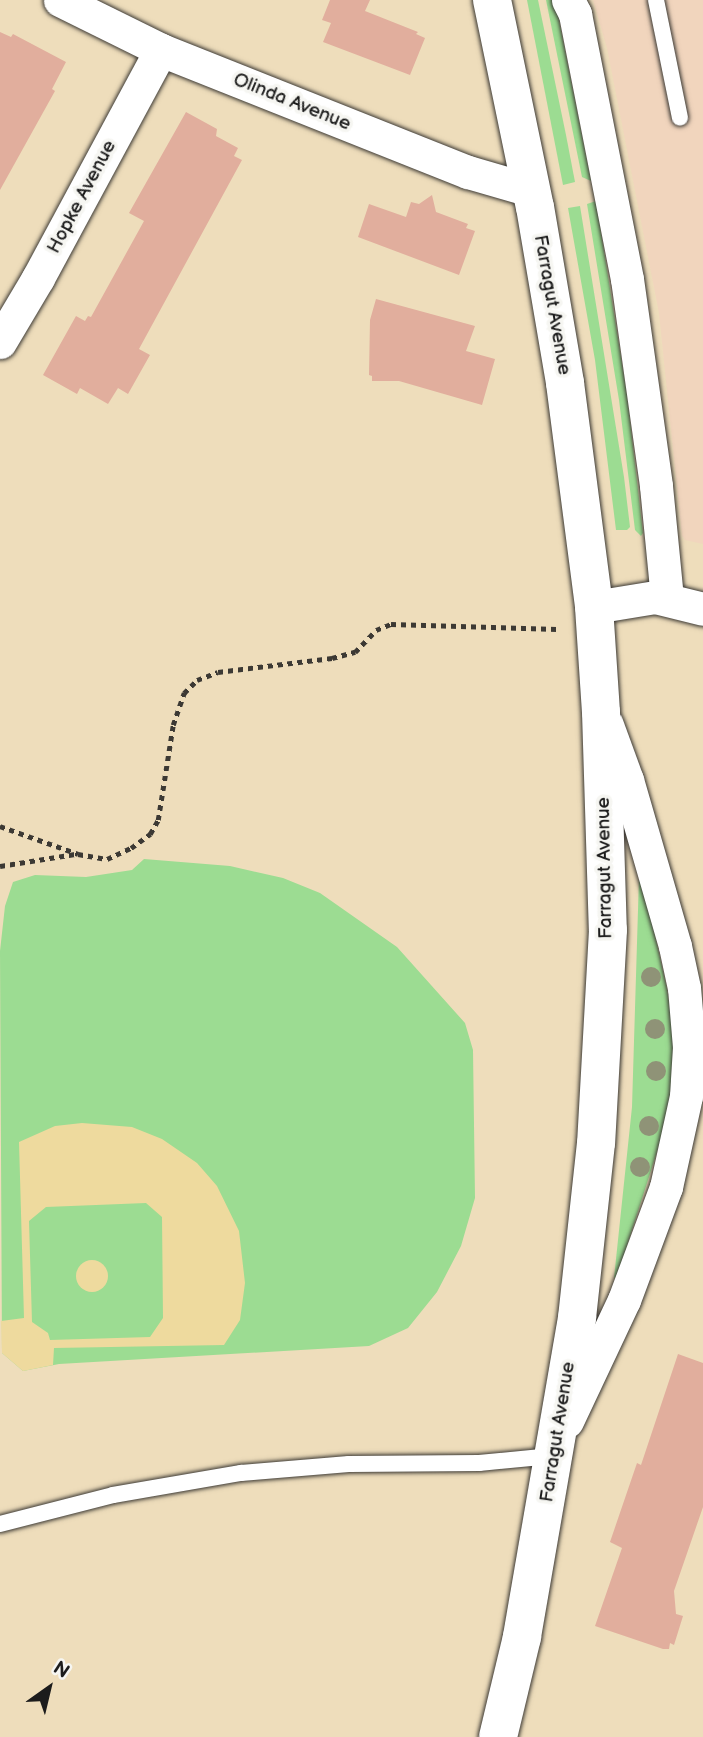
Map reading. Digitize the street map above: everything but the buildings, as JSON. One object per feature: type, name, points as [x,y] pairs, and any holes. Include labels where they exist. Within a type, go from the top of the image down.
[{"type":"main road","name":"Farragut Avenue","points":[[492,0],[565,383],[594,607],[601,712],[608,930],[596,1143],[577,1318],[522,1637],[498,1737]]},
{"type":"street","name":"Olinda Avenue","points":[[60,0],[161,50],[468,172],[530,190]]},
{"type":"street","points":[[568,0],[575,14],[627,279],[656,486],[667,598]]},
{"type":"street","name":"Hopke Avenue","points":[[0,342],[38,278],[161,50]]},
{"type":"street","points":[[594,607],[667,598],[703,609]]},
{"type":"street","points":[[555,1449],[624,1300],[653,1224],[666,1187],[686,1096],[689,1047],[684,988],[675,946],[627,780],[601,712]]},
{"type":"lane","points":[[656,0],[680,118]]},
{"type":"lane","points":[[0,1524],[113,1495],[241,1473],[372,1463],[479,1463],[555,1449]]},
{"type":"path","points":[[0,826],[78,854],[107,859],[131,848],[150,834],[158,820],[173,725],[184,693],[197,680],[218,672],[331,658],[355,652],[376,629],[391,624],[557,629]]},
{"type":"path","points":[[0,866],[78,854]]},
{"type":"shaded area","points":[[593,0],[703,0],[703,544],[685,540],[682,536],[659,313],[607,48]]},
{"type":"green space","points":[[527,0],[538,0],[566,135],[575,182],[563,185]]},
{"type":"green space","points":[[546,0],[555,0],[591,181],[582,177]]},
{"type":"green space","points":[[596,201],[627,395],[643,533],[641,536],[635,530],[619,400],[587,204]]},
{"type":"green space","points":[[580,206],[624,477],[630,527],[627,530],[616,530],[595,360],[568,208]]},
{"type":"green space","points":[[144,859],[230,866],[283,878],[320,893],[397,947],[465,1023],[473,1050],[475,1198],[461,1246],[437,1292],[408,1328],[369,1346],[59,1364],[23,1371],[2,1353],[0,951],[5,906],[13,882],[35,875],[86,877],[132,870]]},
{"type":"green space","points":[[639,877],[642,877],[667,989],[673,1028],[673,1079],[663,1133],[617,1277],[614,1278],[632,1107]]},
{"type":"sand","points":[[82,1123],[132,1127],[162,1139],[197,1163],[217,1186],[239,1231],[245,1283],[240,1320],[224,1345],[54,1348],[53,1365],[23,1371],[2,1353],[1,1321],[24,1318],[19,1142],[55,1126]],"holes":[[[146,1203],[162,1217],[163,1318],[150,1337],[50,1340],[48,1333],[32,1322],[29,1221],[46,1207]]]},
{"type":"sand","points":[[92,1260],[103,1265],[108,1276],[103,1287],[92,1292],[81,1287],[76,1276],[81,1265]]}]
